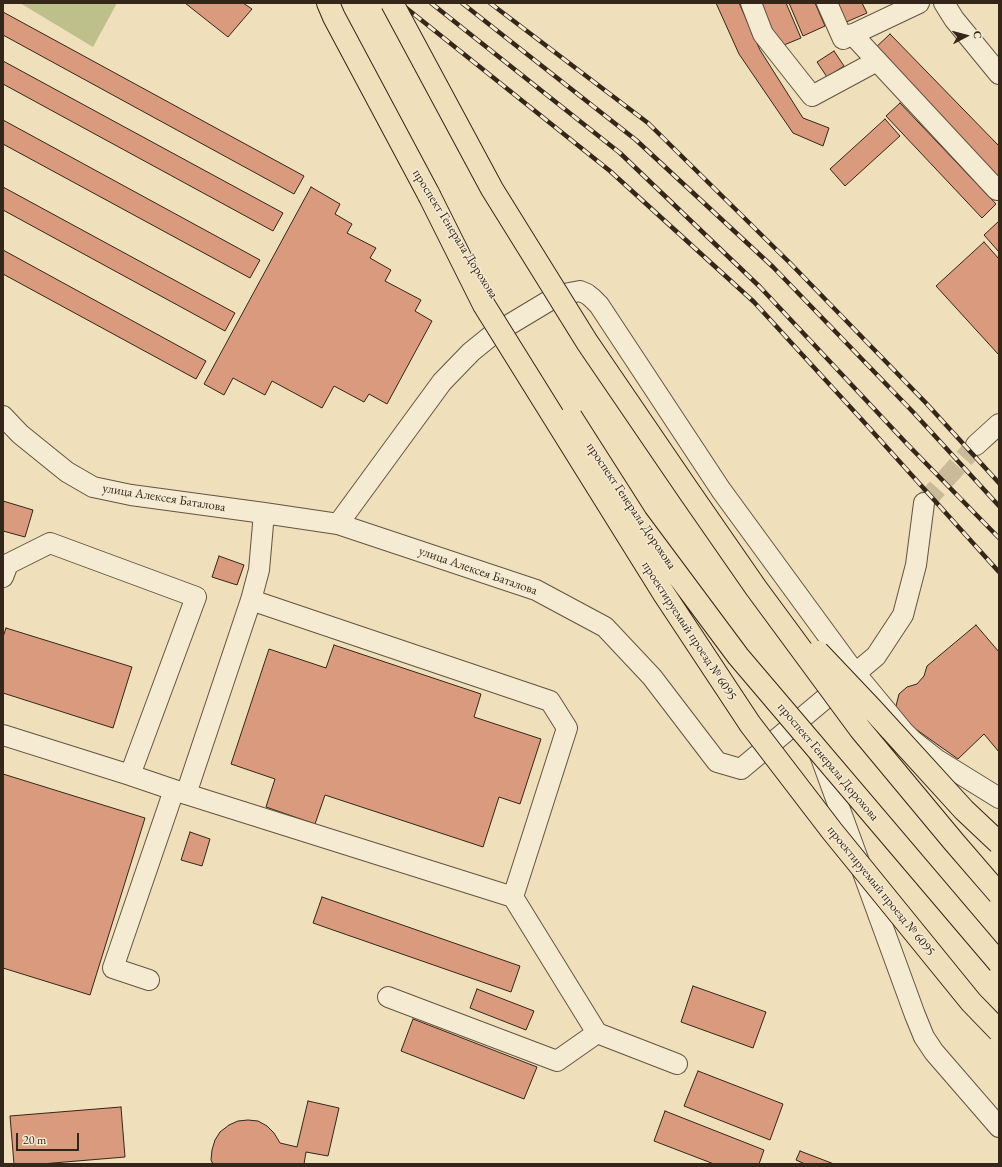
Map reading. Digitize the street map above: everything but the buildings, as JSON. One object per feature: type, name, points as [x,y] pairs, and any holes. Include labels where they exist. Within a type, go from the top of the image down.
[{"type":"main road","name":"проспект Генерала Дорохова","points":[[328,3],[429,195],[636,519],[738,656],[999,963]]},
{"type":"main road","points":[[392,3],[492,189],[587,342],[756,588],[860,729],[999,894]]},
{"type":"main road","name":"проектируемый проезд № 6095","points":[[429,195],[484,305],[664,594],[750,724],[832,831],[966,996],[999,1031]]},
{"type":"main road","points":[[756,588],[872,709],[964,810],[999,843]]},
{"type":"street","points":[[751,3],[763,34],[812,96],[877,61]]},
{"type":"street","points":[[827,3],[842,39],[919,3]]},
{"type":"street","points":[[944,3],[954,19],[999,74]]},
{"type":"street","points":[[852,34],[997,190]]},
{"type":"street","points":[[338,524],[442,382],[471,352],[492,335],[557,296],[580,292],[587,294],[598,305],[721,490],[855,673],[913,741],[936,759],[999,798]]},
{"type":"street","name":"улица Алексея Баталова","points":[[3,416],[20,434],[67,472],[93,487],[131,495],[338,524],[536,590],[605,627],[652,677],[717,762],[741,769],[876,656],[903,615],[916,565],[924,503]]},
{"type":"street","points":[[976,445],[999,424]]},
{"type":"street","points":[[149,980],[113,968],[251,600],[259,570],[264,513]]},
{"type":"street","points":[[5,568],[50,543],[196,597],[130,775]]},
{"type":"street","points":[[251,600],[550,701],[567,728],[513,897]]},
{"type":"street","points":[[805,715],[924,1037],[934,1052],[999,1127]]},
{"type":"street","points":[[3,735],[513,897],[597,1033],[677,1064]]},
{"type":"street","points":[[388,997],[557,1061],[597,1033]]},
{"type":"green space","points":[[20,3],[117,3],[93,47]]},
{"type":"tunnel","points":[[924,503],[976,445]]},
{"type":"railway","points":[[400,3],[610,171],[754,302],[999,572]]},
{"type":"railway","points":[[431,3],[620,153],[760,287],[908,445],[999,538]]},
{"type":"railway","points":[[462,3],[636,140],[773,267],[913,412],[999,506]]},
{"type":"railway","points":[[490,3],[648,123],[791,264],[926,403],[999,483]]}]
